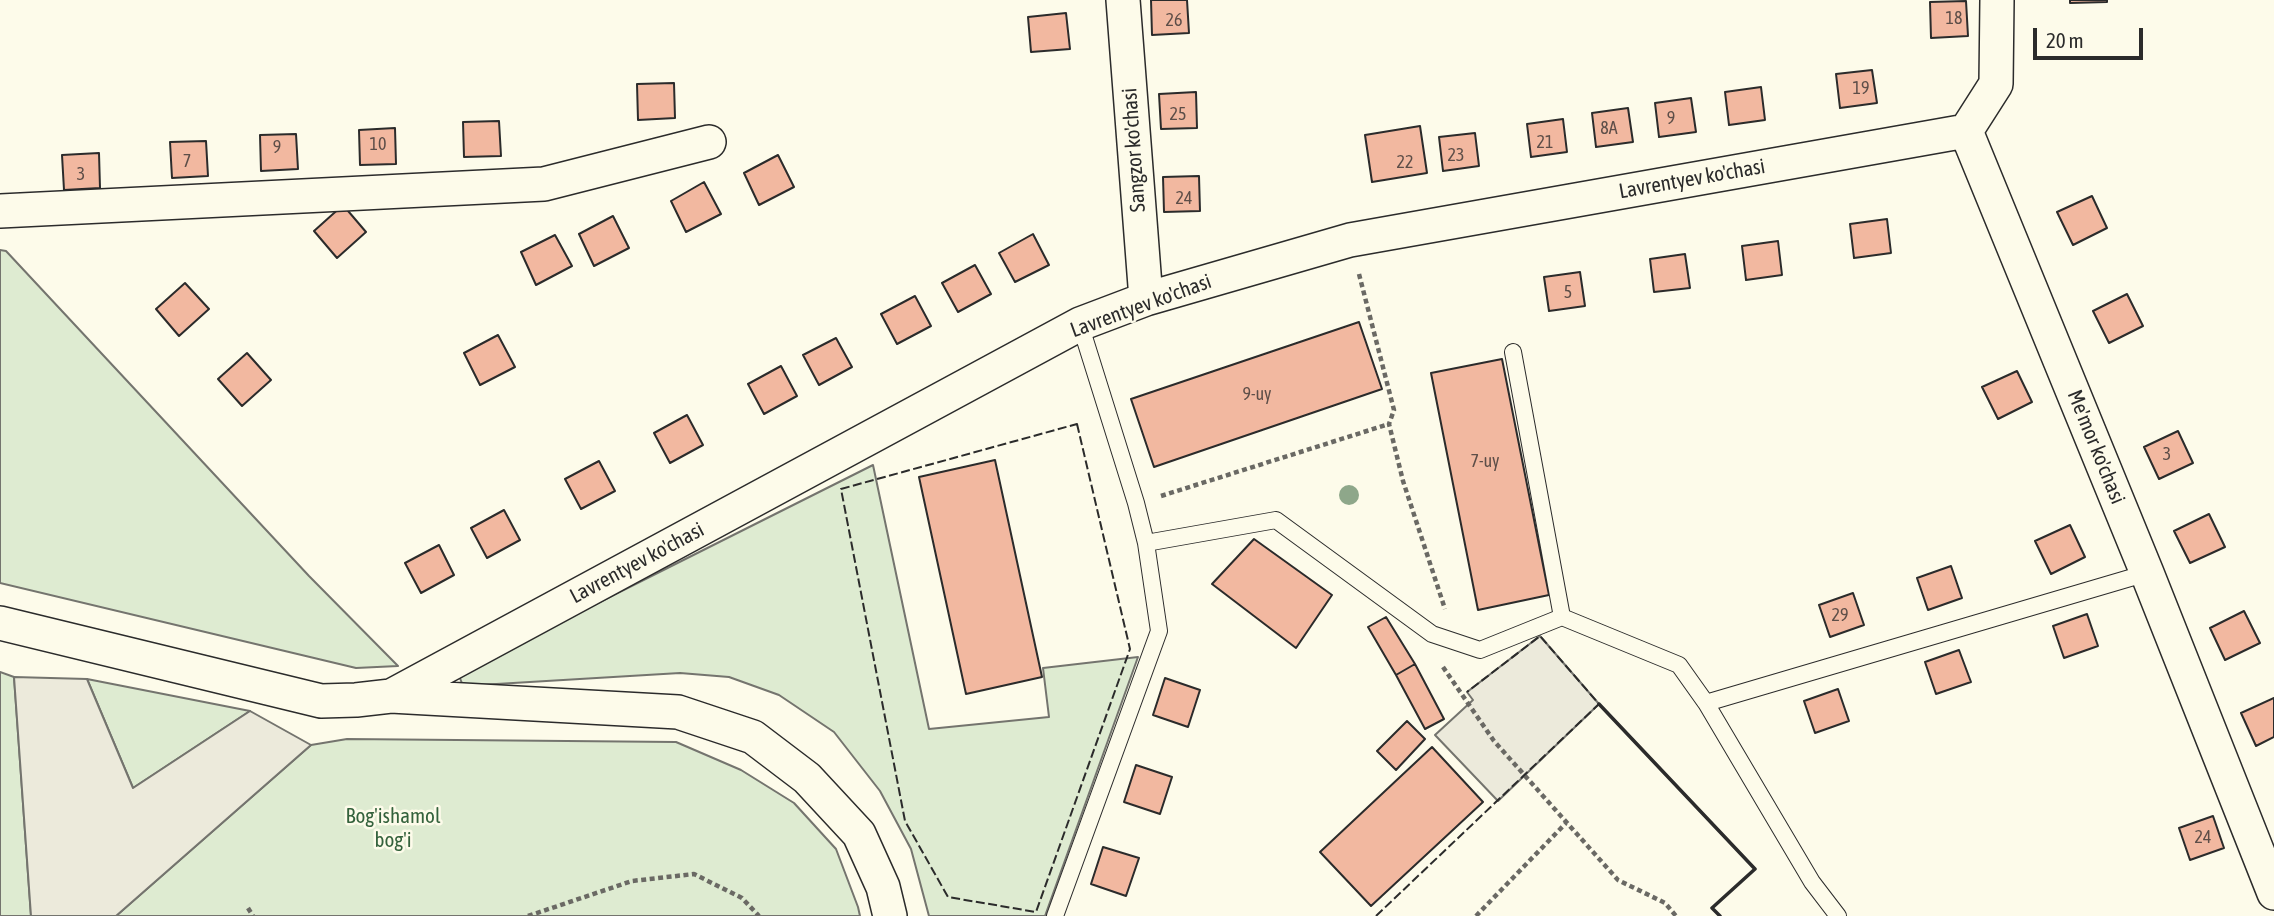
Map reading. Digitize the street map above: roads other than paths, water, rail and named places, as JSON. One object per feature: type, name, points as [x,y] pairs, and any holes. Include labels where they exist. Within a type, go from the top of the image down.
[{"type":"street","name":"Sangzor ko'chasi","points":[[1123,0],[1146,299]]},
{"type":"street","points":[[1966,131],[1996,83],[1997,0]]},
{"type":"street","name":"Lavrentyev ko'chasi","points":[[391,695],[1080,324],[1146,299],[1350,240],[1966,131]]},
{"type":"street","name":"Me'mor ko'chasi","points":[[1966,131],[2147,573],[2274,893]]},
{"type":"street","points":[[0,211],[544,184],[709,142]]},
{"type":"street","points":[[0,623],[321,701],[391,695],[678,712],[753,737],[807,778],[859,834],[883,887],[890,916]]},
{"type":"lane","points":[[1055,916],[1158,631],[1146,543],[1136,503],[1080,324]]},
{"type":"lane","points":[[1513,352],[1562,617]]},
{"type":"lane","points":[[1146,543],[1276,520],[1432,634],[1480,650],[1562,617],[1679,665],[1706,703],[1812,882],[1838,916]]},
{"type":"lane","points":[[1706,703],[2147,573]]},
{"type":"park label","name":"Bog'ishamol bog'i","points":[[393,828]]}]
